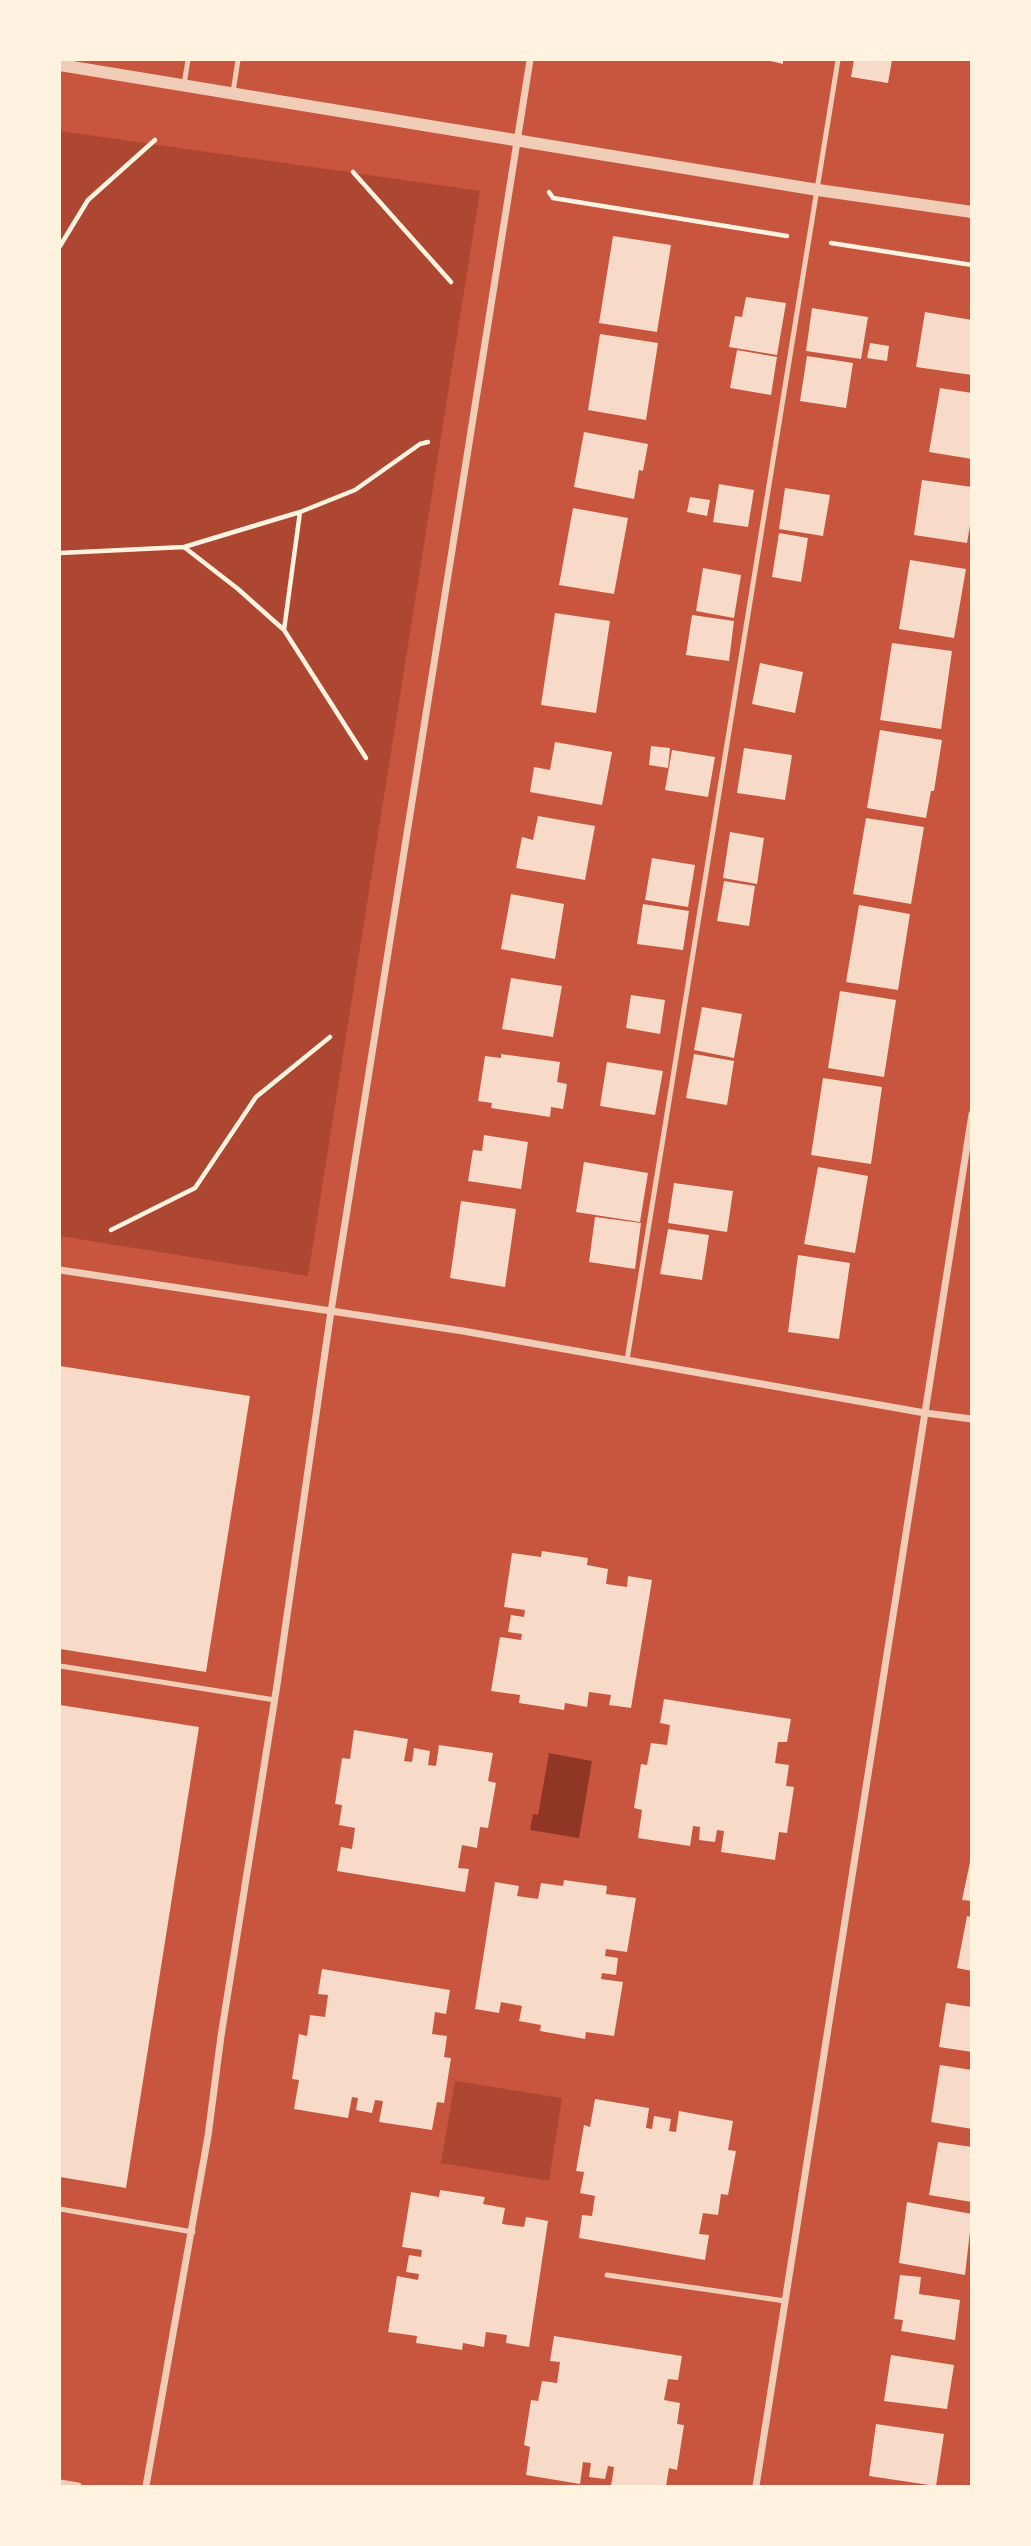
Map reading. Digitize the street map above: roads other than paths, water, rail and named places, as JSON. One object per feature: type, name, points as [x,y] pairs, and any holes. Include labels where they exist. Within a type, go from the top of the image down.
[{"type":"street","points":[[146,2487],[193,2232],[221,2036],[275,1700],[331,1311],[530,60]]},
{"type":"street","points":[[60,65],[818,190],[971,212]]},
{"type":"street","points":[[756,2487],[971,1115]]},
{"type":"street","points":[[60,1270],[463,1331],[971,1419]]},
{"type":"street","points":[[60,2483],[78,2487]]},
{"type":"lane","points":[[184,84],[188,60]]},
{"type":"lane","points":[[233,92],[238,60]]},
{"type":"lane","points":[[627,1360],[838,60]]},
{"type":"lane","points":[[60,1666],[275,1700]]},
{"type":"lane","points":[[60,2209],[193,2232]]},
{"type":"lane","points":[[607,2274],[785,2301]]}]
